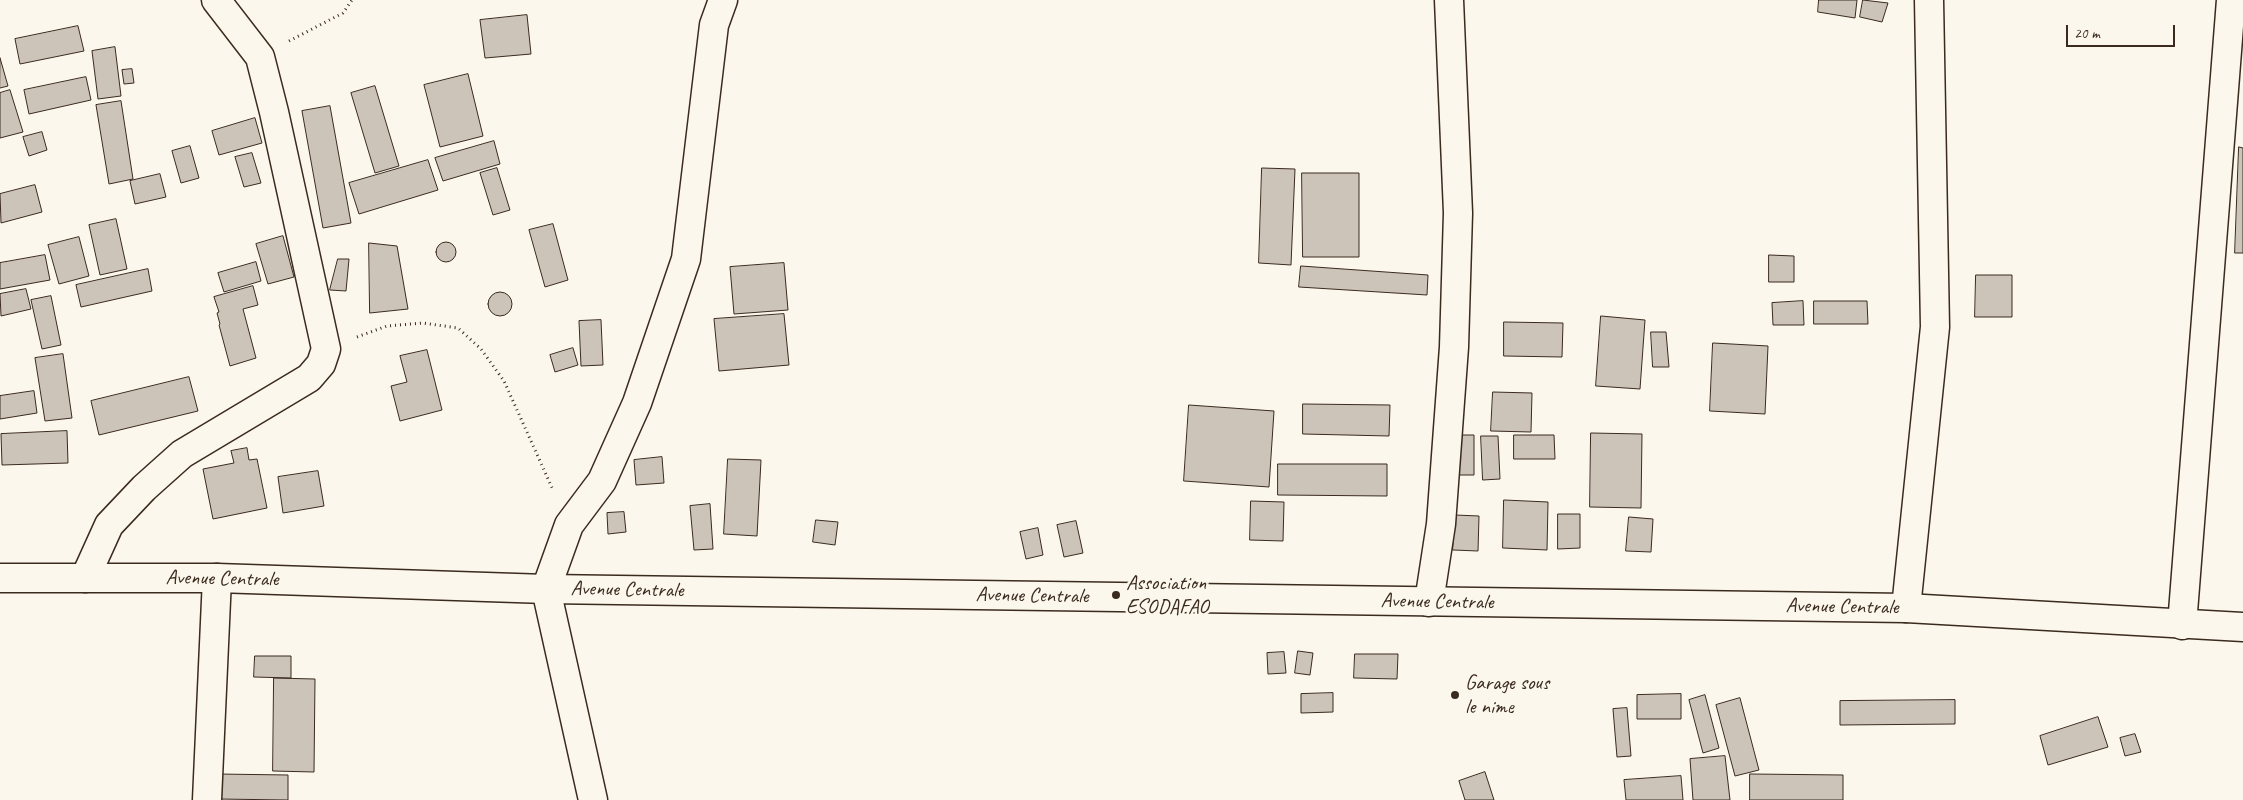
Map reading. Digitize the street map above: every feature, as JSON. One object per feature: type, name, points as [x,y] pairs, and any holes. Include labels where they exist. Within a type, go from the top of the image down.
[{"type":"street","points":[[85,578],[109,525],[144,488],[182,454],[309,378],[321,364],[326,350],[274,112],[260,57],[216,0]]},
{"type":"street","points":[[593,800],[546,589],[569,525],[602,481],[637,403],[686,259],[714,25],[723,0]]},
{"type":"street","points":[[1429,602],[1441,524],[1454,347],[1458,213],[1449,0]]},
{"type":"street","points":[[1906,608],[1935,327],[1929,0]]},
{"type":"street","points":[[2182,625],[2231,0]]},
{"type":"street","name":"Avenue Centrale","points":[[0,578],[217,578],[546,589],[1906,608],[2243,627]]},
{"type":"street","points":[[207,800],[217,578]]},
{"type":"path","points":[[260,57],[343,13],[352,0]]},
{"type":"path","points":[[326,350],[387,326],[423,323],[458,328],[481,349],[504,381],[569,525]]},
{"type":"building","points":[[1819,0],[1857,0],[1855,18],[1818,12]]},
{"type":"building","points":[[1863,0],[1888,3],[1882,22],[1860,17]]},
{"type":"building","points":[[527,15],[531,54],[485,58],[480,20]]},
{"type":"building","points":[[78,26],[84,51],[20,64],[15,39]]},
{"type":"building","points":[[115,47],[121,96],[98,99],[92,51]]},
{"type":"building","points":[[0,58],[8,86],[0,88]]},
{"type":"building","points":[[132,69],[134,83],[124,84],[122,70]]},
{"type":"building","points":[[468,74],[483,136],[440,147],[424,85]]},
{"type":"building","points":[[86,77],[91,100],[29,114],[24,90]]},
{"type":"building","points":[[375,86],[399,166],[375,173],[351,93]]},
{"type":"building","points":[[10,90],[23,132],[0,138],[0,93]]},
{"type":"building","points":[[121,101],[133,179],[109,184],[96,105]]},
{"type":"building","points":[[330,106],[351,223],[323,228],[302,111]]},
{"type":"building","points":[[255,118],[262,143],[219,155],[212,131]]},
{"type":"building","points":[[42,132],[47,150],[29,156],[23,137]]},
{"type":"building","points":[[494,141],[500,164],[443,181],[435,158]]},
{"type":"building","points":[[190,146],[199,178],[181,183],[172,151]]},
{"type":"building","points":[[2239,147],[2243,148],[2243,253],[2235,253]]},
{"type":"building","points":[[252,153],[261,183],[244,187],[235,157]]},
{"type":"building","points":[[428,160],[438,190],[359,214],[349,183]]},
{"type":"building","points":[[497,168],[510,210],[493,215],[480,173]]},
{"type":"building","points":[[1262,168],[1295,169],[1291,265],[1259,263]]},
{"type":"building","points":[[1302,173],[1359,173],[1359,257],[1303,257]]},
{"type":"building","points":[[160,174],[166,197],[135,204],[130,181]]},
{"type":"building","points":[[35,185],[42,212],[1,223],[0,194]]},
{"type":"building","points":[[116,219],[127,269],[100,275],[89,225]]},
{"type":"building","points":[[553,224],[568,280],[545,287],[529,230]]},
{"type":"building","points":[[283,236],[294,277],[268,284],[256,244]]},
{"type":"building","points":[[79,237],[89,276],[59,284],[48,245]]},
{"type":"building","points":[[442,242],[450,242],[456,248],[456,256],[450,262],[442,262],[436,256],[436,248]]},
{"type":"building","points":[[369,243],[397,246],[408,309],[370,313]]},
{"type":"building","points":[[45,255],[50,280],[0,289],[0,263]]},
{"type":"building","points":[[1769,255],[1794,256],[1794,282],[1769,282]]},
{"type":"building","points":[[338,259],[349,259],[346,291],[330,290]]},
{"type":"building","points":[[256,262],[261,281],[224,292],[218,273]]},
{"type":"building","points":[[784,263],[788,310],[734,314],[730,267]]},
{"type":"building","points":[[1301,266],[1428,275],[1427,295],[1299,287]]},
{"type":"building","points":[[148,269],[152,291],[81,307],[76,285]]},
{"type":"building","points":[[1976,275],[2012,275],[2012,317],[1975,317]]},
{"type":"building","points":[[253,286],[258,305],[243,309],[256,358],[230,366],[214,297]]},
{"type":"building","points":[[26,289],[31,309],[1,316],[0,294]]},
{"type":"building","points":[[500,292],[505,293],[511,299],[511,309],[505,315],[500,316],[495,315],[489,309],[488,304],[489,299],[495,293]]},
{"type":"building","points":[[51,296],[61,345],[42,349],[31,300]]},
{"type":"building","points":[[1803,301],[1804,325],[1773,325],[1772,303]]},
{"type":"building","points":[[1814,301],[1867,301],[1868,324],[1814,324]]},
{"type":"building","points":[[784,314],[789,365],[719,371],[714,319]]},
{"type":"building","points":[[1601,316],[1645,320],[1640,389],[1596,386]]},
{"type":"building","points":[[601,320],[603,365],[581,366],[579,321]]},
{"type":"building","points":[[1504,322],[1563,323],[1562,357],[1504,356]]},
{"type":"building","points":[[1651,332],[1666,332],[1669,367],[1653,367]]},
{"type":"building","points":[[1713,343],[1768,346],[1765,414],[1710,411]]},
{"type":"building","points":[[573,348],[578,365],[555,372],[550,355]]},
{"type":"building","points":[[427,350],[442,410],[400,421],[391,386],[407,382],[400,356]]},
{"type":"building","points":[[63,354],[72,418],[45,421],[35,358]]},
{"type":"building","points":[[189,377],[198,411],[99,435],[91,401]]},
{"type":"building","points":[[34,391],[37,413],[0,419],[0,396]]},
{"type":"building","points":[[1493,392],[1532,393],[1531,432],[1491,431]]},
{"type":"building","points":[[1303,404],[1390,405],[1389,436],[1303,434]]},
{"type":"building","points":[[1189,405],[1274,411],[1269,487],[1184,481]]},
{"type":"building","points":[[67,431],[68,463],[2,465],[1,434]]},
{"type":"building","points":[[1591,433],[1642,434],[1641,508],[1590,507]]},
{"type":"building","points":[[1455,435],[1474,435],[1474,475],[1455,475]]},
{"type":"building","points":[[1514,435],[1554,435],[1555,459],[1514,459]]},
{"type":"building","points":[[1481,436],[1498,436],[1500,479],[1483,480]]},
{"type":"building","points":[[247,448],[249,460],[257,459],[267,508],[213,519],[203,469],[234,463],[231,451]]},
{"type":"building","points":[[662,457],[664,483],[636,485],[634,460]]},
{"type":"building","points":[[728,459],[761,460],[757,536],[724,534]]},
{"type":"building","points":[[1278,464],[1387,464],[1387,496],[1278,495]]},
{"type":"building","points":[[318,471],[324,506],[283,513],[278,477]]},
{"type":"building","points":[[1504,500],[1548,502],[1547,550],[1503,548]]},
{"type":"building","points":[[1251,501],[1284,502],[1283,541],[1250,540]]},
{"type":"building","points":[[710,504],[713,549],[694,550],[690,506]]},
{"type":"building","points":[[624,512],[626,532],[608,534],[607,513]]},
{"type":"building","points":[[1558,514],[1580,514],[1580,548],[1558,549]]},
{"type":"building","points":[[1455,515],[1479,516],[1478,551],[1453,550]]},
{"type":"building","points":[[1629,517],[1653,519],[1651,552],[1626,551]]},
{"type":"building","points":[[816,520],[838,522],[835,545],[813,542]]},
{"type":"building","points":[[1076,521],[1083,553],[1064,557],[1057,525]]},
{"type":"building","points":[[1038,528],[1043,555],[1026,559],[1020,532]]},
{"type":"building","points":[[1298,651],[1313,653],[1310,675],[1295,673]]},
{"type":"building","points":[[1284,652],[1286,673],[1268,674],[1267,653]]},
{"type":"building","points":[[1355,654],[1398,654],[1397,679],[1354,678]]},
{"type":"building","points":[[255,656],[291,656],[291,678],[254,677]]},
{"type":"building","points":[[274,678],[315,679],[314,772],[273,771]]},
{"type":"building","points":[[1333,693],[1333,712],[1301,713],[1301,694]]},
{"type":"building","points":[[1681,694],[1681,719],[1637,719],[1637,695]]},
{"type":"building","points":[[1705,695],[1719,748],[1703,753],[1689,700]]},
{"type":"building","points":[[1740,698],[1759,770],[1735,776],[1716,705]]},
{"type":"building","points":[[1955,700],[1955,724],[1840,725],[1840,701]]},
{"type":"building","points":[[1627,708],[1631,756],[1617,757],[1613,709]]},
{"type":"building","points":[[2098,717],[2108,747],[2048,765],[2040,736]]},
{"type":"building","points":[[2135,734],[2141,752],[2125,756],[2120,738]]},
{"type":"building","points":[[1725,756],[1730,800],[1693,800],[1690,759]]},
{"type":"building","points":[[1485,772],[1494,800],[1465,800],[1459,781]]},
{"type":"building","points":[[217,774],[288,775],[288,800],[217,799]]},
{"type":"building","points":[[1750,774],[1843,775],[1843,800],[1750,800]]},
{"type":"building","points":[[1681,776],[1683,800],[1626,800],[1624,780]]},
{"type":"place","name":"Association ESODAFAO","points":[[1116,595]]},
{"type":"place","name":"Garage sous le nime","points":[[1455,695]]}]
